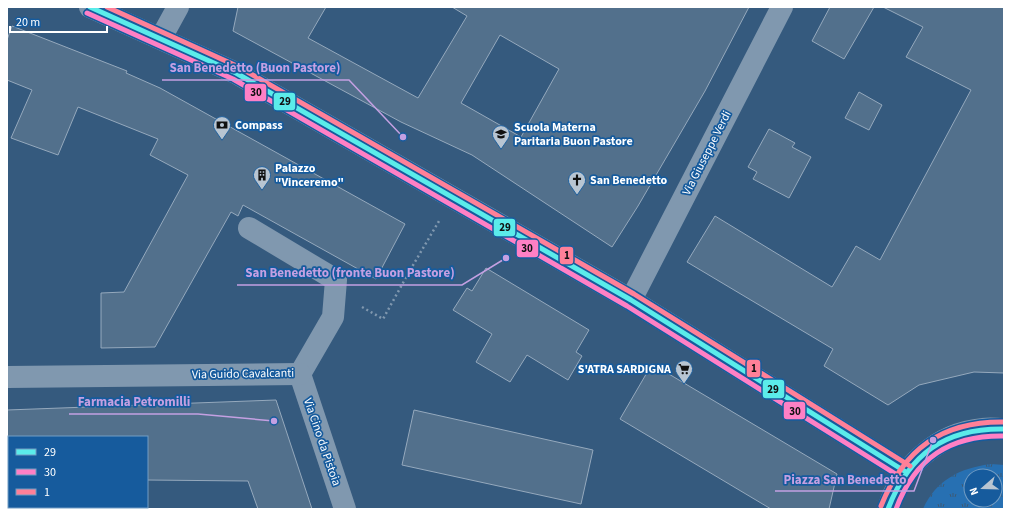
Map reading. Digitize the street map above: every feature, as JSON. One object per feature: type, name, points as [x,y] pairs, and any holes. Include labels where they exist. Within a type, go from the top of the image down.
[{"type":"main road","points":[[90,7],[236,73],[631,300],[906,472]]},
{"type":"main road","points":[[888,509],[897,485],[906,472],[921,456],[940,442],[960,433],[982,429],[1004,429]]},
{"type":"street","points":[[161,38],[178,7]]},
{"type":"street","name":"Via Giuseppe Verdi","points":[[631,300],[782,7]]},
{"type":"street","name":"Via Guido Cavalcanti","points":[[7,377],[300,374],[333,317],[336,280],[249,228]]},
{"type":"street","name":"Via Cino da Pistoia","points":[[300,374],[345,509]]},
{"type":"path","points":[[335,293],[383,319],[453,198]]},
{"type":"green space","points":[[991,464],[1004,465],[1004,509],[923,509],[928,499],[942,483],[963,471],[963,508],[1003,508],[1003,468],[973,468]]},
{"type":"building","points":[[238,7],[326,7],[308,38],[418,98],[467,16],[452,7],[749,7],[705,91],[638,206],[612,247],[472,155],[401,122],[233,31]],"holes":[[[500,35],[559,69],[521,137],[461,103]]]},
{"type":"building","points":[[830,7],[874,7],[844,59],[812,41]]},
{"type":"building","points":[[883,7],[1004,7],[1004,373],[974,372],[919,385],[888,405],[824,366],[833,349],[687,262],[715,216],[832,287],[856,246],[880,260],[971,90],[906,57],[923,27]]},
{"type":"building","name":"Palazzo \"Vinceremo\"","points":[[12,26],[127,71],[126,73],[160,88],[405,224],[376,279],[243,205],[238,216],[231,212],[155,347],[101,348],[101,293],[124,292],[188,175],[150,155],[158,139],[78,107],[58,155],[11,138],[32,90],[7,80],[7,40]]},
{"type":"building","points":[[859,92],[882,105],[869,130],[845,118]]},
{"type":"building","points":[[769,129],[795,143],[792,147],[811,157],[789,198],[753,179],[757,172],[748,167]]},
{"type":"building","points":[[486,268],[589,330],[576,352],[582,356],[568,380],[527,355],[510,382],[476,362],[492,334],[453,310],[467,288],[472,291]]},
{"type":"building","points":[[652,364],[837,474],[829,509],[771,509],[620,419]]},
{"type":"building","points":[[276,400],[312,509],[258,509],[248,481],[148,480],[148,436],[7,437],[7,410]]},
{"type":"building","points":[[414,410],[593,450],[581,504],[402,465]]},
{"type":"transit line","name":"29","points":[[90,7],[236,73],[631,300],[906,472]]},
{"type":"transit line","name":"1","points":[[107,7],[239,67],[634,294],[910,466]]},
{"type":"transit line","name":"30","points":[[87,13],[233,79],[627,306],[902,478]]},
{"type":"transit line","name":"1","points":[[881,506],[890,486],[901,469],[914,454],[928,442],[944,433],[962,427],[982,423],[1004,422]]},
{"type":"transit line","name":"29","points":[[888,509],[907,473],[918,459],[932,448],[947,439],[964,433],[1004,429]]},
{"type":"transit line","name":"30","points":[[896,509],[913,476],[924,463],[937,453],[951,445],[967,440],[1004,436]]},
{"type":"place","name":"San Benedetto (Buon Pastore)","points":[[403,137]]},
{"type":"place","name":"Compass","points":[[222,140]]},
{"type":"place","name":"Scuola Materna Paritaria Buon Pastore","points":[[501,149]]},
{"type":"place","name":"Palazzo \"Vinceremo\"","points":[[262,190]]},
{"type":"place","name":"San Benedetto","points":[[577,195]]},
{"type":"place","name":"San Benedetto (fronte Buon Pastore)","points":[[506,258]]},
{"type":"place","name":"S'ATRA SARDIGNA","points":[[684,384]]},
{"type":"place","name":"Farmacia Petromilli","points":[[274,421]]},
{"type":"place","name":"Piazza San Benedetto","points":[[933,440]]}]
